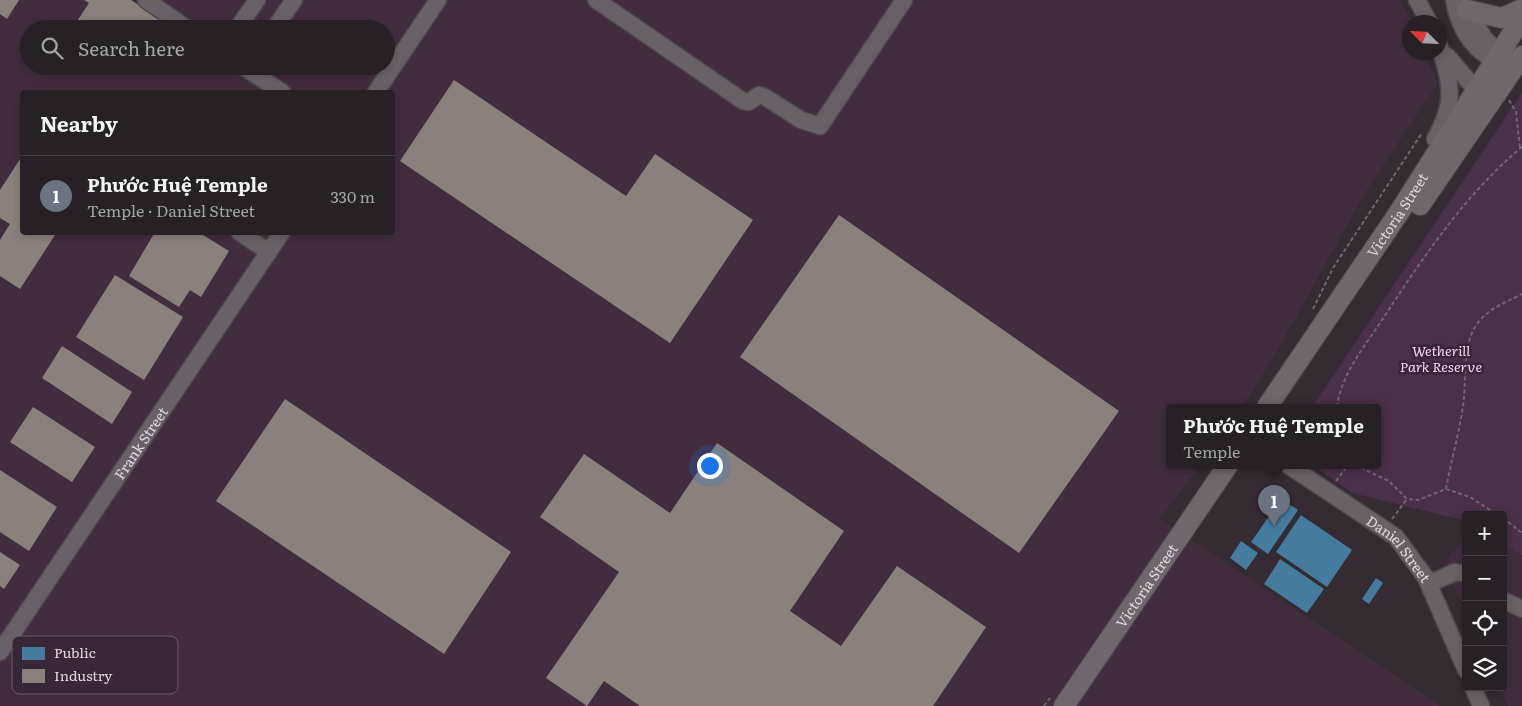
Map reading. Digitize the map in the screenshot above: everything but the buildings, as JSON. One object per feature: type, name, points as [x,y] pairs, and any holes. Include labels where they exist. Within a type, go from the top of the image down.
[{"type":"main road","points":[[1459,3],[1502,18],[1522,9]]},
{"type":"main road","name":"Victoria Street","points":[[1284,404],[1508,59],[1522,18]]},
{"type":"main road","name":"Victoria Street","points":[[1269,404],[1400,211],[1482,98]]},
{"type":"main road","name":"Victoria Street","points":[[1064,706],[1225,469]]},
{"type":"main road","name":"Victoria Street","points":[[1081,706],[1240,469]]},
{"type":"street","points":[[146,0],[175,20]]},
{"type":"street","points":[[243,20],[257,0]]},
{"type":"street","points":[[280,20],[294,0]]},
{"type":"street","points":[[395,64],[438,0]]},
{"type":"street","points":[[596,0],[743,101],[749,102],[759,95],[801,120],[820,126],[904,0]]},
{"type":"street","points":[[1417,0],[1424,15]]},
{"type":"street","points":[[1459,3],[1457,17],[1467,36],[1482,53],[1508,59]]},
{"type":"street","points":[[1447,55],[1482,98]]},
{"type":"street","points":[[1400,211],[1423,159],[1448,114],[1451,95],[1449,77],[1444,60]]},
{"type":"street","points":[[256,75],[279,90]]},
{"type":"street","points":[[377,90],[387,75]]},
{"type":"street","points":[[244,235],[269,252]]},
{"type":"street","name":"Frank Street","points":[[0,652],[280,235]]},
{"type":"street","name":"Daniel Street","points":[[1294,469],[1396,537],[1429,584],[1462,661]]},
{"type":"street","points":[[1429,584],[1454,572],[1462,573]]},
{"type":"street","points":[[1505,601],[1522,609]]},
{"type":"street","points":[[1475,691],[1481,706]]},
{"type":"path","points":[[1338,404],[1342,384],[1411,277],[1484,182],[1521,148],[1516,112],[1509,100]]},
{"type":"path","points":[[1312,312],[1333,268],[1426,128]]},
{"type":"path","points":[[1446,489],[1458,437],[1472,335],[1483,316],[1495,307],[1522,294]]},
{"type":"path","points":[[1328,492],[1345,469]]},
{"type":"path","points":[[1364,469],[1389,481],[1407,499],[1418,500],[1446,489],[1470,497],[1492,511]]},
{"type":"path","points":[[1384,530],[1407,499]]},
{"type":"path","points":[[1507,521],[1522,533]]},
{"type":"shaded area","points":[[0,0],[1399,0],[1408,15],[1402,15],[1402,60],[1428,60],[1438,83],[1365,193],[1275,355],[1244,404],[1166,404],[1166,469],[1198,469],[1159,519],[1440,706],[0,706]]},
{"type":"shaded area","points":[[1462,540],[1462,604],[1444,565]]},
{"type":"shaded area","points":[[1507,546],[1522,557],[1522,706],[1508,706],[1502,691],[1507,691]]},
{"type":"green space","name":"Wetherill Park Reserve","points":[[1522,92],[1522,556],[1507,546],[1507,511],[1462,511],[1462,520],[1352,493],[1319,469],[1381,469],[1381,404],[1314,404]]},
{"type":"place","name":"Phước Huệ Temple","points":[[1274,526]]}]
